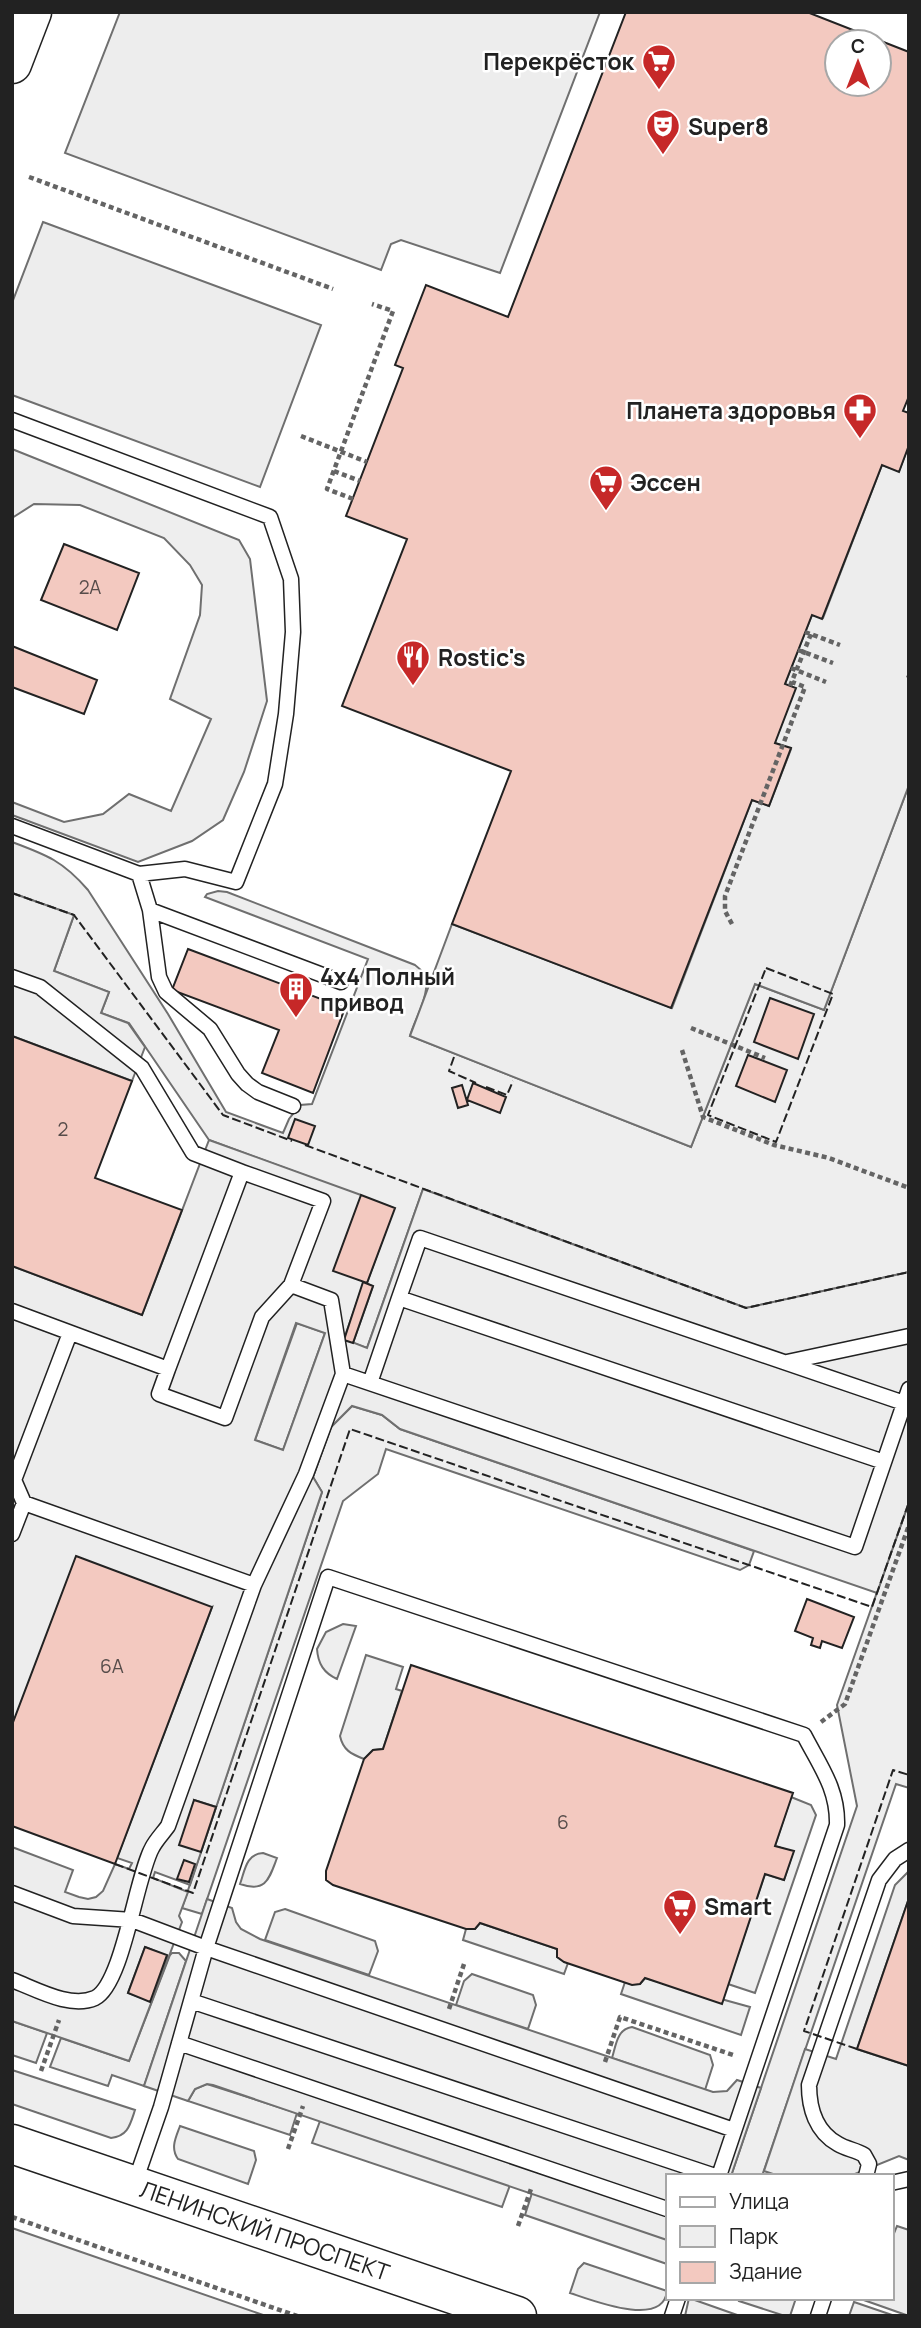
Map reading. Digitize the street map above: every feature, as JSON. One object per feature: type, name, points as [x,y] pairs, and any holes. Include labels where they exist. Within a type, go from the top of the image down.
[{"type":"main road","points":[[12,64],[32,12]]},
{"type":"main road","name":"ЛЕНИНСКИЙ ПРОСПЕКТ","points":[[12,2144],[517,2316]]},
{"type":"lane","points":[[12,420],[270,517],[290,579],[293,632],[286,714],[275,784],[236,882],[185,869],[139,874],[12,826]]},
{"type":"lane","points":[[139,874],[150,909],[159,977],[166,992],[209,1029],[247,1084],[258,1092],[293,1106]]},
{"type":"lane","points":[[150,909],[341,982]]},
{"type":"lane","points":[[12,977],[40,987],[142,1068],[193,1153],[242,1171],[323,1201],[291,1285],[262,1317],[225,1418],[159,1394],[242,1171]]},
{"type":"lane","points":[[343,1374],[855,1548],[906,1396],[785,1362],[420,1238],[370,1383]]},
{"type":"lane","points":[[12,1980],[66,2000],[82,2001],[95,1998],[104,1991],[110,1980],[132,1920],[142,1875],[152,1848],[168,1826],[254,1585],[306,1474],[343,1374],[331,1300],[291,1285]]},
{"type":"lane","points":[[399,1298],[884,1462]]},
{"type":"lane","points":[[12,1311],[168,1369]]},
{"type":"lane","points":[[12,1534],[24,1503],[14,1480],[70,1333]]},
{"type":"lane","points":[[785,1362],[909,1336]]},
{"type":"lane","points":[[24,1503],[254,1585]]},
{"type":"lane","points":[[134,2185],[162,2107],[206,1948],[328,1577],[804,1735],[833,1788],[837,1825],[718,2174]]},
{"type":"lane","points":[[866,2174],[869,2164],[864,2155],[839,2146],[822,2130],[811,2108],[809,2085],[879,1880],[895,1859],[909,1850]]},
{"type":"lane","points":[[12,1893],[73,1916],[132,1920],[734,2130]]},
{"type":"lane","points":[[191,2001],[711,2174]]},
{"type":"lane","points":[[179,2043],[666,2209]]},
{"type":"path","points":[[30,177],[333,289]]},
{"type":"path","points":[[353,499],[327,489],[393,312],[372,304]]},
{"type":"path","points":[[301,436],[367,462]]},
{"type":"path","points":[[334,471],[360,481]]},
{"type":"path","points":[[732,924],[725,911],[725,896],[805,687],[791,684],[794,669],[808,633],[840,645]]},
{"type":"path","points":[[801,651],[833,663]]},
{"type":"path","points":[[794,669],[826,682]]},
{"type":"path","points":[[691,1028],[765,1058]]},
{"type":"path","points":[[682,1050],[703,1117],[774,1145],[829,1158],[909,1188]]},
{"type":"path","points":[[804,1735],[845,1704],[909,1525]]},
{"type":"path","points":[[41,2071],[66,2000]]},
{"type":"path","points":[[621,2017],[757,2063]]},
{"type":"path","points":[[12,2217],[297,2316]]},
{"type":"green space","points":[[12,449],[239,540],[250,559],[267,701],[244,772],[223,820],[192,841],[138,862],[12,815],[12,802],[64,822],[103,814],[129,794],[171,811],[211,719],[170,699],[200,615],[202,585],[190,565],[164,538],[80,505],[34,504],[12,518]]},
{"type":"green space","points":[[909,785],[909,1272],[746,1308],[423,1189],[367,1348],[353,1343],[373,1286],[363,1282],[367,1283],[394,1208],[209,1140],[129,1023],[101,1013],[109,992],[54,971],[74,915],[12,893],[12,842],[54,860],[79,880],[168,1014],[226,1112],[283,1133],[289,1119],[300,1105],[312,1104],[368,959],[205,897],[218,891],[227,892],[415,965],[426,980],[426,989],[410,1036],[691,1147],[755,984],[824,1010]]},
{"type":"green space","points":[[297,1323],[325,1333],[283,1450],[255,1440]]},
{"type":"green space","points":[[352,1406],[382,1415],[400,1429],[754,1551],[749,1565],[740,1570],[386,1449],[378,1474],[343,1501],[202,1914],[182,1908],[322,1492],[313,1477],[331,1427]]},
{"type":"green space","points":[[909,1502],[909,1788],[896,1784],[763,2174],[732,2174],[857,1806],[837,1705]]},
{"type":"green space","points":[[343,1624],[356,1626],[337,1679],[322,1667],[317,1649],[326,1632]]},
{"type":"green space","points":[[366,1655],[403,1667],[396,1689],[402,1691],[383,1749],[373,1750],[364,1759],[348,1751],[340,1736]]},
{"type":"green space","points":[[791,1797],[811,1805],[816,1815],[755,1993],[728,1984],[765,1874],[784,1880],[793,1852],[775,1846]]},
{"type":"green space","points":[[263,1853],[277,1858],[269,1878],[256,1887],[240,1884],[250,1860]]},
{"type":"green space","points":[[285,1909],[375,1941],[378,1951],[369,1975],[265,1940],[275,1912]]},
{"type":"green space","points":[[480,1923],[557,1949],[557,1957],[568,1963],[564,1974],[463,1940],[466,1929],[475,1929]]},
{"type":"green space","points":[[172,1953],[179,1953],[186,1961],[144,2086],[112,2075],[108,2086],[50,2067],[61,2038],[129,2061]]},
{"type":"green space","points":[[472,1974],[533,1995],[536,2005],[528,2029],[456,2005],[464,1981]]},
{"type":"green space","points":[[645,1978],[750,2007],[741,2035],[621,1994],[625,1982],[640,1984]]},
{"type":"green space","points":[[12,2021],[47,2033],[36,2063],[12,2055]]},
{"type":"green space","points":[[632,2027],[710,2055],[713,2065],[705,2090],[612,2058],[620,2034]]},
{"type":"green space","points":[[12,2070],[135,2110],[130,2125],[121,2135],[111,2138],[12,2104]]},
{"type":"green space","points":[[207,2084],[297,2113],[290,2135],[188,2101],[195,2089]]},
{"type":"green space","points":[[320,2121],[510,2185],[502,2207],[312,2143]]},
{"type":"green space","points":[[180,2126],[254,2151],[256,2160],[248,2184],[178,2159],[174,2147]]},
{"type":"green space","points":[[532,2193],[666,2238],[666,2264],[525,2215]]},
{"type":"green space","points":[[12,2228],[266,2316],[12,2316]]},
{"type":"green space","points":[[584,2263],[666,2291],[666,2294],[663,2302],[654,2308],[641,2310],[610,2306],[570,2293],[578,2269]]},
{"type":"green space","points":[[689,2300],[695,2300],[740,2316],[685,2316]]},
{"type":"green space","points":[[739,2300],[795,2300],[790,2316]]},
{"type":"green space","points":[[854,2302],[895,2316],[849,2316]]},
{"type":"shaded area","points":[[120,12],[600,12],[500,273],[401,240],[391,244],[381,270],[65,153]]},
{"type":"shaded area","points":[[43,222],[321,325],[260,487],[12,395],[12,303]]},
{"type":"shaded area","points":[[909,445],[909,785],[824,1010],[755,984],[691,1147],[410,1036],[452,924],[672,1008],[752,800],[769,806],[791,749],[775,743],[785,684],[812,615],[823,618],[882,465],[899,471]]},
{"type":"shaded area","points":[[12,893],[74,915],[54,971],[109,992],[101,1013],[128,1023],[145,1047],[132,1081],[12,1036]]},
{"type":"shaded area","points":[[209,1140],[361,1195],[364,1282],[344,1339],[367,1348],[423,1189],[746,1308],[909,1272],[909,1502],[877,1593],[400,1429],[382,1415],[352,1406],[331,1427],[313,1477],[322,1492],[190,1885],[155,1872],[153,1878],[188,1892],[179,1916],[182,1922],[129,2061],[12,2021],[12,1847],[73,1870],[65,1892],[88,1899],[103,1891],[115,1864],[129,1869],[132,1863],[117,1858],[212,1607],[12,1725],[12,1266],[142,1315]],"holes":[[[296,1323],[325,1333],[283,1450],[255,1440]],[[194,1800],[216,1807],[201,1852]],[[145,1947],[167,1956],[150,2001],[128,1993]]]},
{"type":"shaded area","points":[[909,1871],[909,1898],[857,2049],[909,2066],[909,2160],[899,2156],[855,2174],[773,2174],[764,2171],[805,2049],[836,2059],[895,1885]]},
{"type":"shaded area","points":[[207,1899],[232,1908],[241,1929],[260,1939],[713,2092],[727,2091],[737,2080],[761,2088],[732,2174],[666,2174],[666,2240],[213,2085],[207,2084],[195,2089],[188,2101],[144,2086]]},
{"type":"shaded area","points":[[897,2226],[909,2230],[909,2316],[864,2300],[893,2300],[893,2236]]},
{"type":"building","name":"Эссен","points":[[626,12],[807,12],[848,28],[823,28],[823,98],[893,98],[893,46],[909,52],[909,396],[903,411],[909,413],[909,445],[899,472],[882,465],[822,619],[812,615],[785,684],[796,688],[775,743],[791,748],[769,806],[752,800],[671,1008],[452,924],[511,771],[342,706],[407,539],[346,516],[403,368],[395,365],[426,285],[508,317]]},
{"type":"building","points":[[64,544],[139,573],[117,630],[41,600]]},
{"type":"building","points":[[12,646],[97,680],[84,714],[12,687]]},
{"type":"building","name":"4x4 Полный привод","points":[[188,949],[345,1008],[313,1093],[262,1073],[279,1030],[172,990]]},
{"type":"building","points":[[770,998],[814,1014],[798,1059],[754,1042]]},
{"type":"building","points":[[12,1036],[132,1081],[95,1178],[182,1210],[142,1315],[12,1266]]},
{"type":"building","points":[[748,1055],[787,1070],[775,1102],[736,1086]]},
{"type":"building","points":[[473,1083],[506,1097],[500,1113],[467,1100]]},
{"type":"building","points":[[462,1085],[468,1105],[458,1108],[452,1088]]},
{"type":"building","points":[[295,1119],[315,1126],[308,1145],[288,1138]]},
{"type":"building","points":[[361,1195],[395,1208],[367,1283],[333,1271]]},
{"type":"building","points":[[363,1282],[373,1286],[353,1343],[344,1340]]},
{"type":"building","points":[[76,1556],[212,1607],[115,1864],[12,1826],[12,1725]]},
{"type":"building","points":[[807,1599],[854,1617],[842,1648],[822,1641],[820,1648],[811,1645],[813,1638],[795,1631]]},
{"type":"building","points":[[411,1665],[793,1793],[775,1846],[794,1851],[784,1880],[765,1874],[722,2004],[645,1978],[640,1984],[632,1985],[564,1962],[557,1957],[557,1949],[480,1923],[475,1929],[466,1929],[333,1885],[326,1880],[326,1871],[364,1759],[373,1750],[383,1749]]},
{"type":"building","points":[[194,1800],[216,1807],[201,1852],[179,1845]]},
{"type":"building","points":[[184,1860],[195,1864],[189,1882],[177,1879]]},
{"type":"building","points":[[909,1898],[909,2066],[857,2049]]},
{"type":"building","points":[[145,1947],[167,1955],[150,2002],[128,1993]]},
{"type":"fence","points":[[12,893],[74,915],[223,1115],[292,1141]]},
{"type":"fence","points":[[766,968],[833,994],[776,1142],[708,1115],[766,968]]},
{"type":"fence","points":[[454,1057],[449,1071],[476,1083]]},
{"type":"fence","points":[[486,1087],[507,1095],[513,1081]]},
{"type":"fence","points":[[305,1145],[746,1308],[909,1272]]},
{"type":"fence","points":[[115,1864],[193,1893],[350,1429],[872,1607],[909,1502]]},
{"type":"fence","points":[[857,2049],[804,2031],[893,1770],[909,1775]]},
{"type":"place","name":"Перекрёсток","points":[[659,91]]},
{"type":"place","name":"Super8","points":[[663,156]]},
{"type":"place","name":"Планета здоровья","points":[[860,440]]},
{"type":"place","name":"Эссен","points":[[606,512]]},
{"type":"place","name":"Rostic's","points":[[413,687]]},
{"type":"place","name":"4x4 Полный привод","points":[[296,1019]]},
{"type":"place","name":"Smart","points":[[680,1936]]}]
